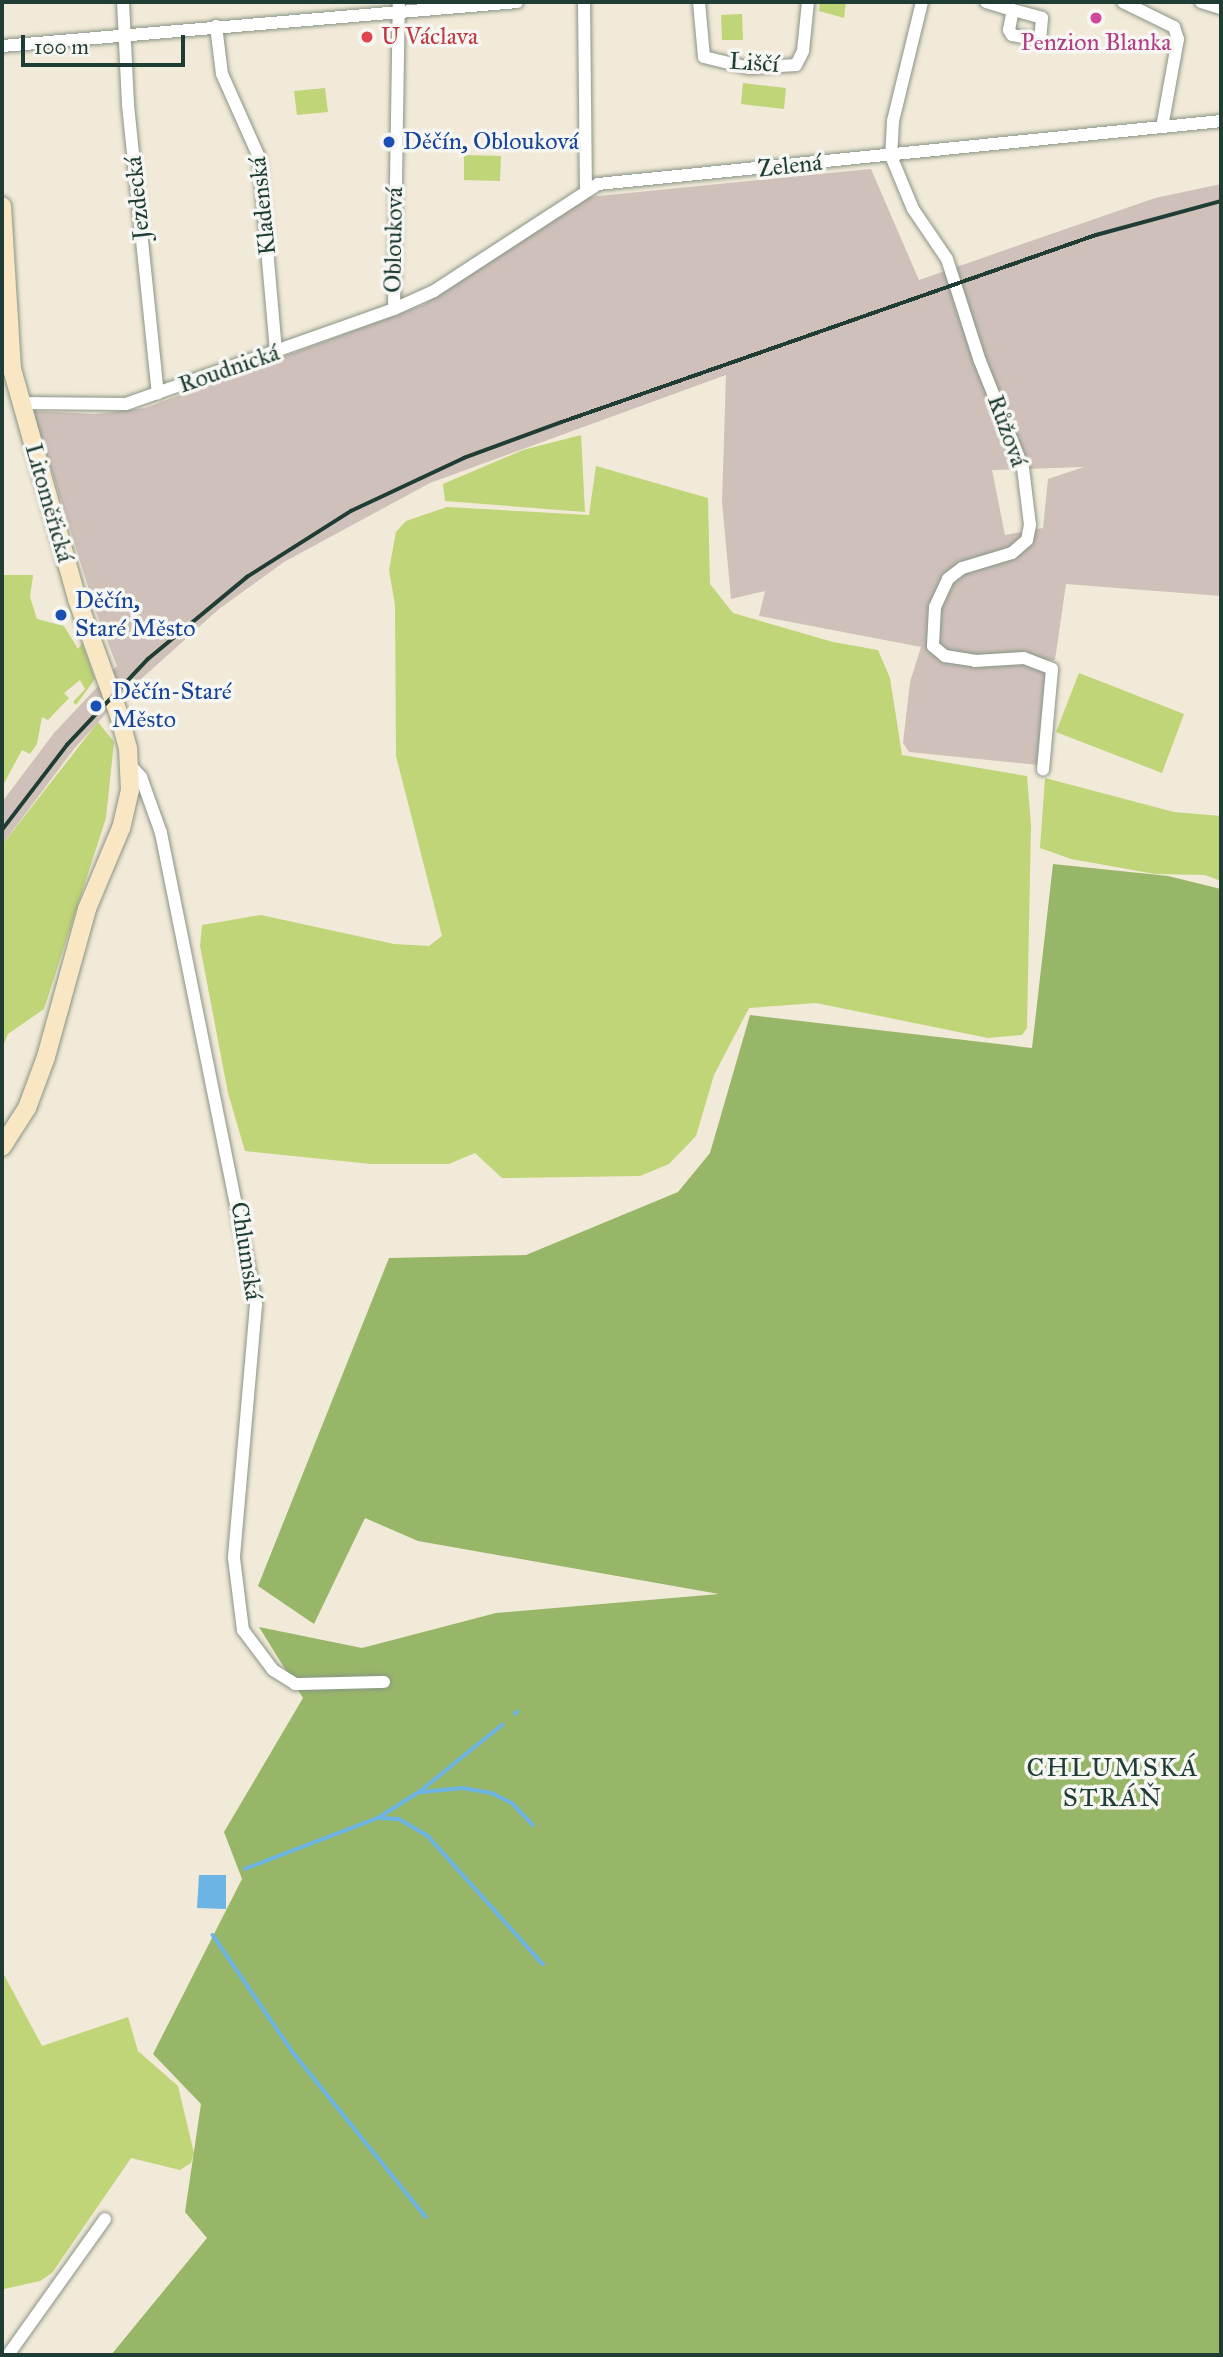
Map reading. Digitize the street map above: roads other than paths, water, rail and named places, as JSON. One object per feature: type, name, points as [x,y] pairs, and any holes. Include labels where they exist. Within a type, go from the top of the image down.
[{"type":"main road","name":"Litoměřická","points":[[2,206],[7,374],[21,403],[77,599],[118,711],[130,764],[125,815],[87,909],[46,1057],[27,1108],[2,1147]]},
{"type":"street","name":"Jezdecká","points":[[123,2],[128,106],[158,393]]},
{"type":"street","points":[[2,46],[399,6],[517,2]]},
{"type":"street","points":[[584,2],[586,188]]},
{"type":"street","name":"Liščí","points":[[699,2],[704,57],[749,68],[796,65],[803,51],[808,2]]},
{"type":"street","name":"Růžová","points":[[922,2],[894,121],[891,156],[913,209],[947,259],[980,360],[1023,468],[1030,525],[1027,540],[1012,553],[962,568],[948,579],[934,607],[933,646],[945,656],[975,661],[1024,658],[1052,669],[1043,770]]},
{"type":"street","points":[[986,2],[1013,10]]},
{"type":"street","points":[[1123,2],[1174,27],[1178,39],[1162,127]]},
{"type":"street","points":[[1201,2],[1221,8]]},
{"type":"street","name":"Oblouková","points":[[394,309],[399,6]]},
{"type":"street","name":"Kladenská","points":[[216,26],[222,74],[260,157],[276,353]]},
{"type":"street","name":"Zelená","points":[[394,309],[434,292],[586,188],[1221,121]]},
{"type":"street","name":"Roudnická","points":[[21,403],[61,400],[107,406],[158,393],[394,309]]},
{"type":"street","name":"Chlumská","points":[[130,764],[141,777],[162,833],[256,1305],[234,1558],[243,1630],[273,1670],[295,1684],[384,1682]]},
{"type":"street","points":[[8,2355],[105,2219]]},
{"type":"water","points":[[199,1875],[226,1875],[226,1909],[197,1908]]},
{"type":"waterway","points":[[245,1869],[378,1818],[419,1792],[502,1725]]},
{"type":"waterway","points":[[422,1792],[463,1788],[492,1793],[512,1803],[533,1825]]},
{"type":"waterway","points":[[379,1818],[399,1819],[428,1836],[543,1964]]},
{"type":"waterway","points":[[213,1935],[292,2051],[426,2217]]},
{"type":"railway","points":[[2,830],[67,745],[148,659],[247,577],[351,511],[464,458],[562,422],[1096,235],[1221,201]]},
{"type":"place","name":"Penzion Blanka","points":[[1096,18]]},
{"type":"place","name":"U Václava","points":[[367,37]]},
{"type":"place","name":"Děčín, Oblouková","points":[[389,142]]},
{"type":"place","name":"Děčín, Staré Město","points":[[61,615]]},
{"type":"place","name":"Děčín-Staré Město","points":[[96,706]]},
{"type":"district","name":"CHLUMSKÁ STRÁŇ","points":[[1113,1783]]}]
